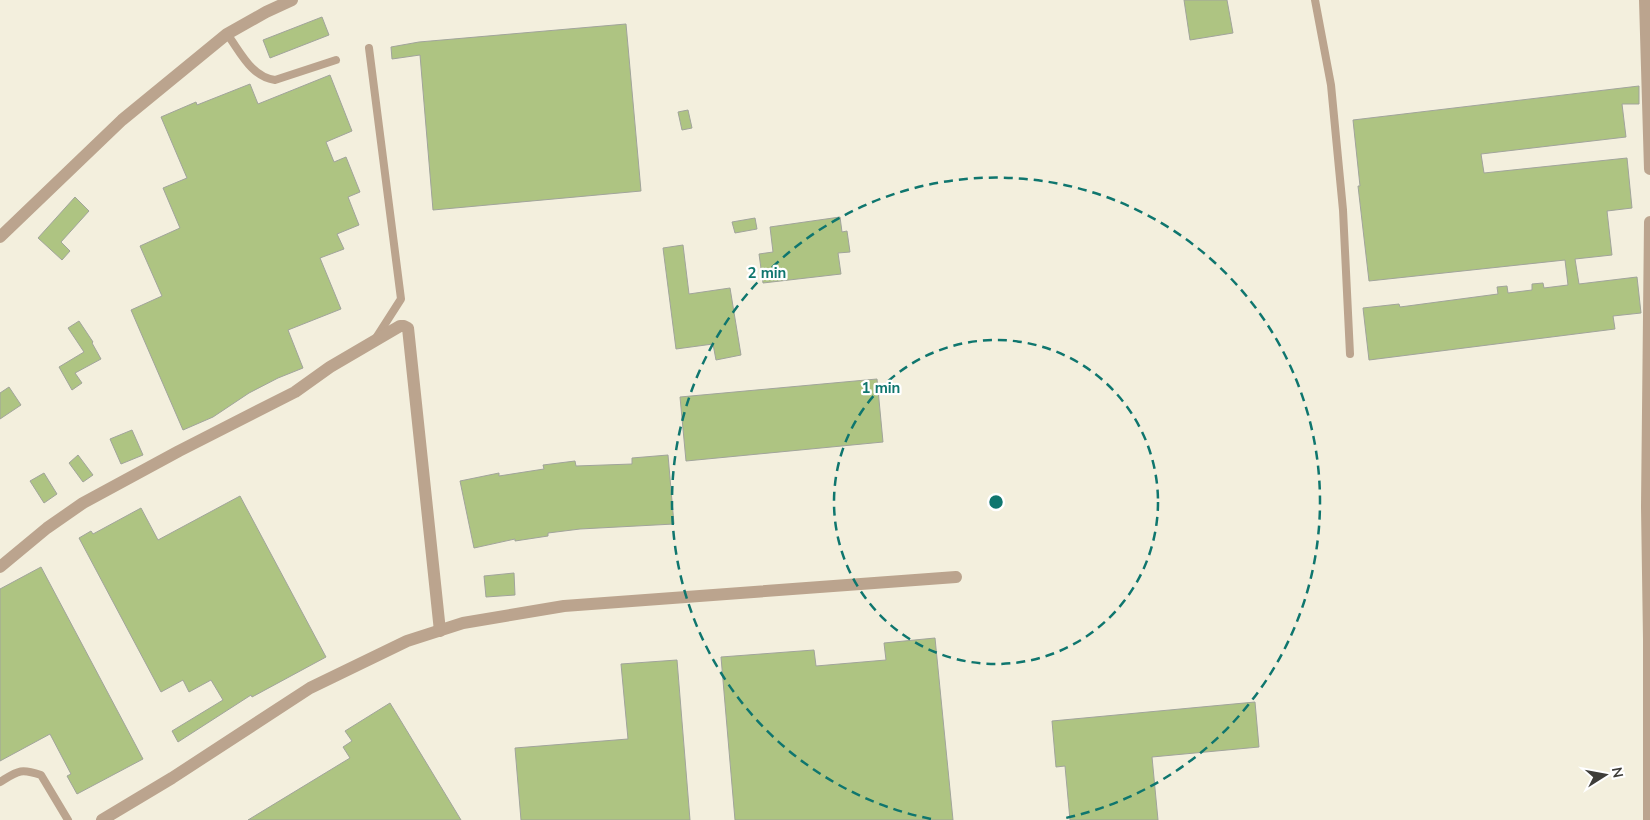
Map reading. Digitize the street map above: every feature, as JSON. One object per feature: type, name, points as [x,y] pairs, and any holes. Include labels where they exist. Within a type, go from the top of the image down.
[{"type":"street","points":[[0,237],[122,120],[226,34],[292,0]]},
{"type":"street","points":[[1645,0],[1650,169]]},
{"type":"street","points":[[1649,820],[1647,507],[1650,222]]},
{"type":"street","points":[[0,567],[47,528],[83,503],[178,451],[295,392],[330,367],[375,339],[400,326],[404,326],[408,328],[440,630]]},
{"type":"street","points":[[102,820],[172,778],[310,688],[407,641],[463,623],[564,606],[956,577]]},
{"type":"lane","points":[[1315,0],[1332,95],[1343,210],[1350,354]]},
{"type":"lane","points":[[226,34],[255,73],[265,79],[275,80],[336,60]]},
{"type":"lane","points":[[369,48],[401,299],[375,339]]},
{"type":"lane","points":[[0,782],[19,771],[30,771],[42,775],[68,820]]},
{"type":"shaded area","points":[[0,0],[1650,0],[1650,820],[0,820]]},
{"type":"building","points":[[1184,0],[1227,0],[1233,33],[1190,40]]},
{"type":"building","points":[[322,17],[329,35],[270,58],[263,40]]},
{"type":"building","points":[[626,24],[641,191],[433,210],[420,55],[392,59],[391,47],[419,42]]},
{"type":"building","points":[[330,75],[352,131],[326,142],[334,162],[346,157],[360,192],[348,197],[359,225],[337,234],[344,249],[320,258],[341,309],[288,330],[303,368],[278,378],[249,393],[213,417],[183,430],[131,310],[162,296],[140,246],[180,228],[163,188],[187,178],[161,117],[196,102],[197,105],[250,84],[258,104]]},
{"type":"building","points":[[1639,86],[1639,104],[1622,104],[1626,137],[1481,154],[1484,173],[1627,158],[1632,208],[1607,211],[1612,255],[1575,259],[1579,284],[1637,277],[1641,313],[1613,316],[1615,329],[1369,360],[1363,308],[1399,304],[1400,307],[1498,294],[1497,287],[1507,286],[1508,293],[1532,290],[1532,284],[1543,283],[1544,288],[1568,285],[1565,260],[1369,281],[1358,186],[1360,186],[1353,120]]},
{"type":"building","points":[[688,110],[692,128],[682,130],[678,112]]},
{"type":"building","points":[[75,197],[89,211],[61,242],[70,251],[62,260],[38,238]]},
{"type":"building","points":[[840,217],[842,232],[847,231],[850,252],[838,253],[841,274],[763,283],[759,254],[773,252],[770,227]]},
{"type":"building","points":[[755,218],[757,229],[735,233],[732,222]]},
{"type":"building","points":[[683,245],[689,294],[730,288],[741,355],[716,360],[713,344],[676,349],[663,248]]},
{"type":"building","points":[[79,321],[93,342],[101,359],[75,373],[82,383],[72,390],[59,367],[84,352],[68,328]]},
{"type":"building","points":[[877,379],[883,442],[686,461],[680,397]]},
{"type":"building","points":[[9,387],[21,405],[0,419],[0,393]]},
{"type":"building","points":[[132,430],[143,455],[121,464],[110,439]]},
{"type":"building","points":[[78,455],[93,475],[83,482],[69,463]]},
{"type":"building","points":[[668,455],[674,524],[580,529],[548,533],[548,536],[515,541],[515,539],[474,548],[460,481],[499,473],[499,476],[544,469],[543,465],[575,461],[576,466],[632,464],[632,458]]},
{"type":"building","points":[[44,473],[57,494],[44,503],[30,481]]},
{"type":"building","points":[[240,496],[326,657],[252,697],[251,695],[178,742],[172,731],[223,700],[211,680],[189,692],[183,680],[161,692],[79,538],[91,531],[93,534],[141,508],[158,540]]},
{"type":"building","points":[[41,567],[143,759],[77,794],[67,776],[71,774],[50,734],[0,761],[0,589]]},
{"type":"building","points":[[514,573],[515,595],[486,597],[484,576]]},
{"type":"building","points":[[935,638],[953,820],[735,820],[721,657],[814,650],[816,666],[886,660],[884,643]]},
{"type":"building","points":[[677,660],[690,820],[521,820],[515,748],[628,739],[621,664]]},
{"type":"building","points":[[1255,702],[1259,747],[1152,757],[1158,820],[1070,820],[1065,766],[1056,767],[1052,721]]},
{"type":"building","points":[[390,703],[461,820],[248,820],[350,758],[343,747],[352,741],[345,731]]}]
